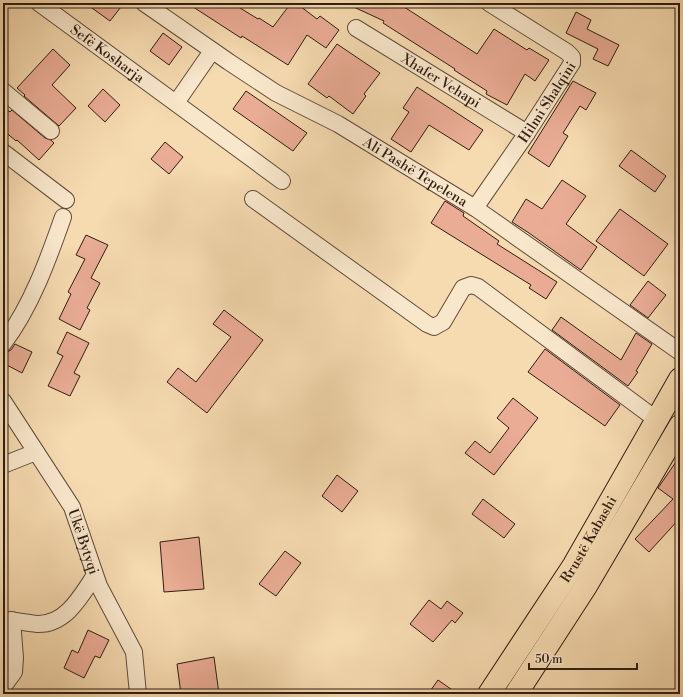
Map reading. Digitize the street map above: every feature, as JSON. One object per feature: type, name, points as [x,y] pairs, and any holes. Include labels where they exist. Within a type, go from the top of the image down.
[{"type":"main road","name":"Rrustë Kabashi","points":[[489,694],[574,565],[680,379]]},
{"type":"main road","name":"Rrustë Kabashi","points":[[516,694],[586,586],[680,426]]},
{"type":"street","name":"Sefë Kosharja","points":[[39,3],[282,181]]},
{"type":"street","name":"Ali Pashë Tepelena","points":[[144,3],[212,51],[276,93],[338,124],[475,208],[680,352]]},
{"type":"street","name":"Hilmi Shalqini","points":[[475,208],[527,133],[572,63],[572,57],[558,46],[489,3]]},
{"type":"street","name":"Xhafer Vehapi","points":[[356,28],[527,133]]},
{"type":"street","points":[[176,103],[212,51]]},
{"type":"street","points":[[3,91],[51,131]]},
{"type":"street","points":[[3,152],[66,200]]},
{"type":"street","points":[[253,200],[431,326],[434,327],[443,322],[464,288],[471,285],[478,287],[656,420]]},
{"type":"street","points":[[3,344],[25,308],[42,275],[63,217]]},
{"type":"street","name":"Ukë Bytyqi","points":[[3,400],[72,506],[99,586],[134,652],[138,694]]},
{"type":"street","points":[[3,465],[36,452]]},
{"type":"street","points":[[3,687],[14,672],[15,658],[8,620],[37,624],[48,623],[61,618],[82,595],[95,575]]},
{"type":"building","points":[[85,3],[124,3],[110,21]]},
{"type":"building","points":[[187,3],[232,3],[273,27],[291,3],[296,3],[317,19],[320,16],[339,30],[326,48],[307,35],[288,65],[242,36],[241,38]]},
{"type":"building","points":[[345,3],[398,3],[477,54],[494,29],[527,50],[529,48],[549,60],[535,81],[525,74],[507,105],[486,94],[487,91],[383,23],[384,21]]},
{"type":"building","points":[[576,12],[591,20],[587,29],[619,45],[608,66],[593,59],[598,49],[566,33]]},
{"type":"building","points":[[163,33],[182,47],[169,65],[150,51]]},
{"type":"building","points":[[337,44],[380,73],[364,94],[366,96],[353,114],[329,96],[327,98],[308,84]]},
{"type":"building","points":[[53,49],[70,65],[52,85],[76,108],[59,126],[24,96],[25,95],[17,88]]},
{"type":"building","points":[[573,81],[596,93],[586,110],[580,106],[563,133],[568,136],[549,167],[528,153]]},
{"type":"building","points":[[417,87],[483,130],[469,150],[429,125],[411,152],[391,139],[409,112],[403,108]]},
{"type":"building","points":[[103,89],[120,105],[105,122],[88,106]]},
{"type":"building","points":[[246,91],[307,133],[293,151],[233,109]]},
{"type":"building","points":[[3,106],[10,112],[12,110],[45,138],[54,143],[39,160],[17,140],[16,141],[3,130]]},
{"type":"building","points":[[165,142],[183,157],[169,174],[151,159]]},
{"type":"building","points":[[631,150],[666,176],[655,192],[619,166]]},
{"type":"building","points":[[562,180],[586,196],[566,224],[597,247],[581,270],[512,222],[526,199],[542,209]]},
{"type":"building","points":[[445,201],[464,213],[463,216],[499,241],[497,244],[557,282],[546,299],[529,288],[531,285],[431,223]]},
{"type":"building","points":[[620,209],[668,244],[644,276],[596,241]]},
{"type":"building","points":[[86,235],[108,245],[91,278],[100,283],[87,308],[90,310],[80,330],[59,319],[71,294],[68,292],[85,259],[76,255]]},
{"type":"building","points":[[648,281],[666,295],[648,318],[630,305]]},
{"type":"building","points":[[224,310],[263,340],[207,413],[167,382],[178,368],[196,382],[231,337],[213,324]]},
{"type":"building","points":[[561,317],[621,360],[636,333],[652,344],[636,371],[638,372],[628,386],[552,330]]},
{"type":"building","points":[[67,332],[89,343],[74,373],[80,376],[70,396],[48,386],[63,356],[57,353]]},
{"type":"building","points":[[15,344],[32,352],[22,373],[3,363],[5,353],[11,350]]},
{"type":"building","points":[[545,349],[620,405],[605,426],[528,372]]},
{"type":"building","points":[[513,398],[538,418],[494,475],[465,453],[475,441],[490,453],[509,428],[497,418]]},
{"type":"building","points":[[680,456],[680,518],[649,552],[635,539],[673,499],[658,488]]},
{"type":"building","points":[[337,475],[358,491],[342,512],[322,496]]},
{"type":"building","points":[[483,499],[515,524],[504,538],[472,514]]},
{"type":"building","points":[[199,537],[204,589],[164,592],[160,542]]},
{"type":"building","points":[[285,551],[301,563],[276,596],[259,584]]},
{"type":"building","points":[[429,600],[441,609],[447,601],[463,613],[455,623],[452,620],[433,642],[410,624]]},
{"type":"building","points":[[88,630],[109,640],[100,658],[95,656],[84,678],[64,668],[72,650],[78,653]]},
{"type":"building","points":[[214,657],[219,694],[181,694],[177,664]]},
{"type":"building","points":[[438,680],[458,694],[428,694]]}]
